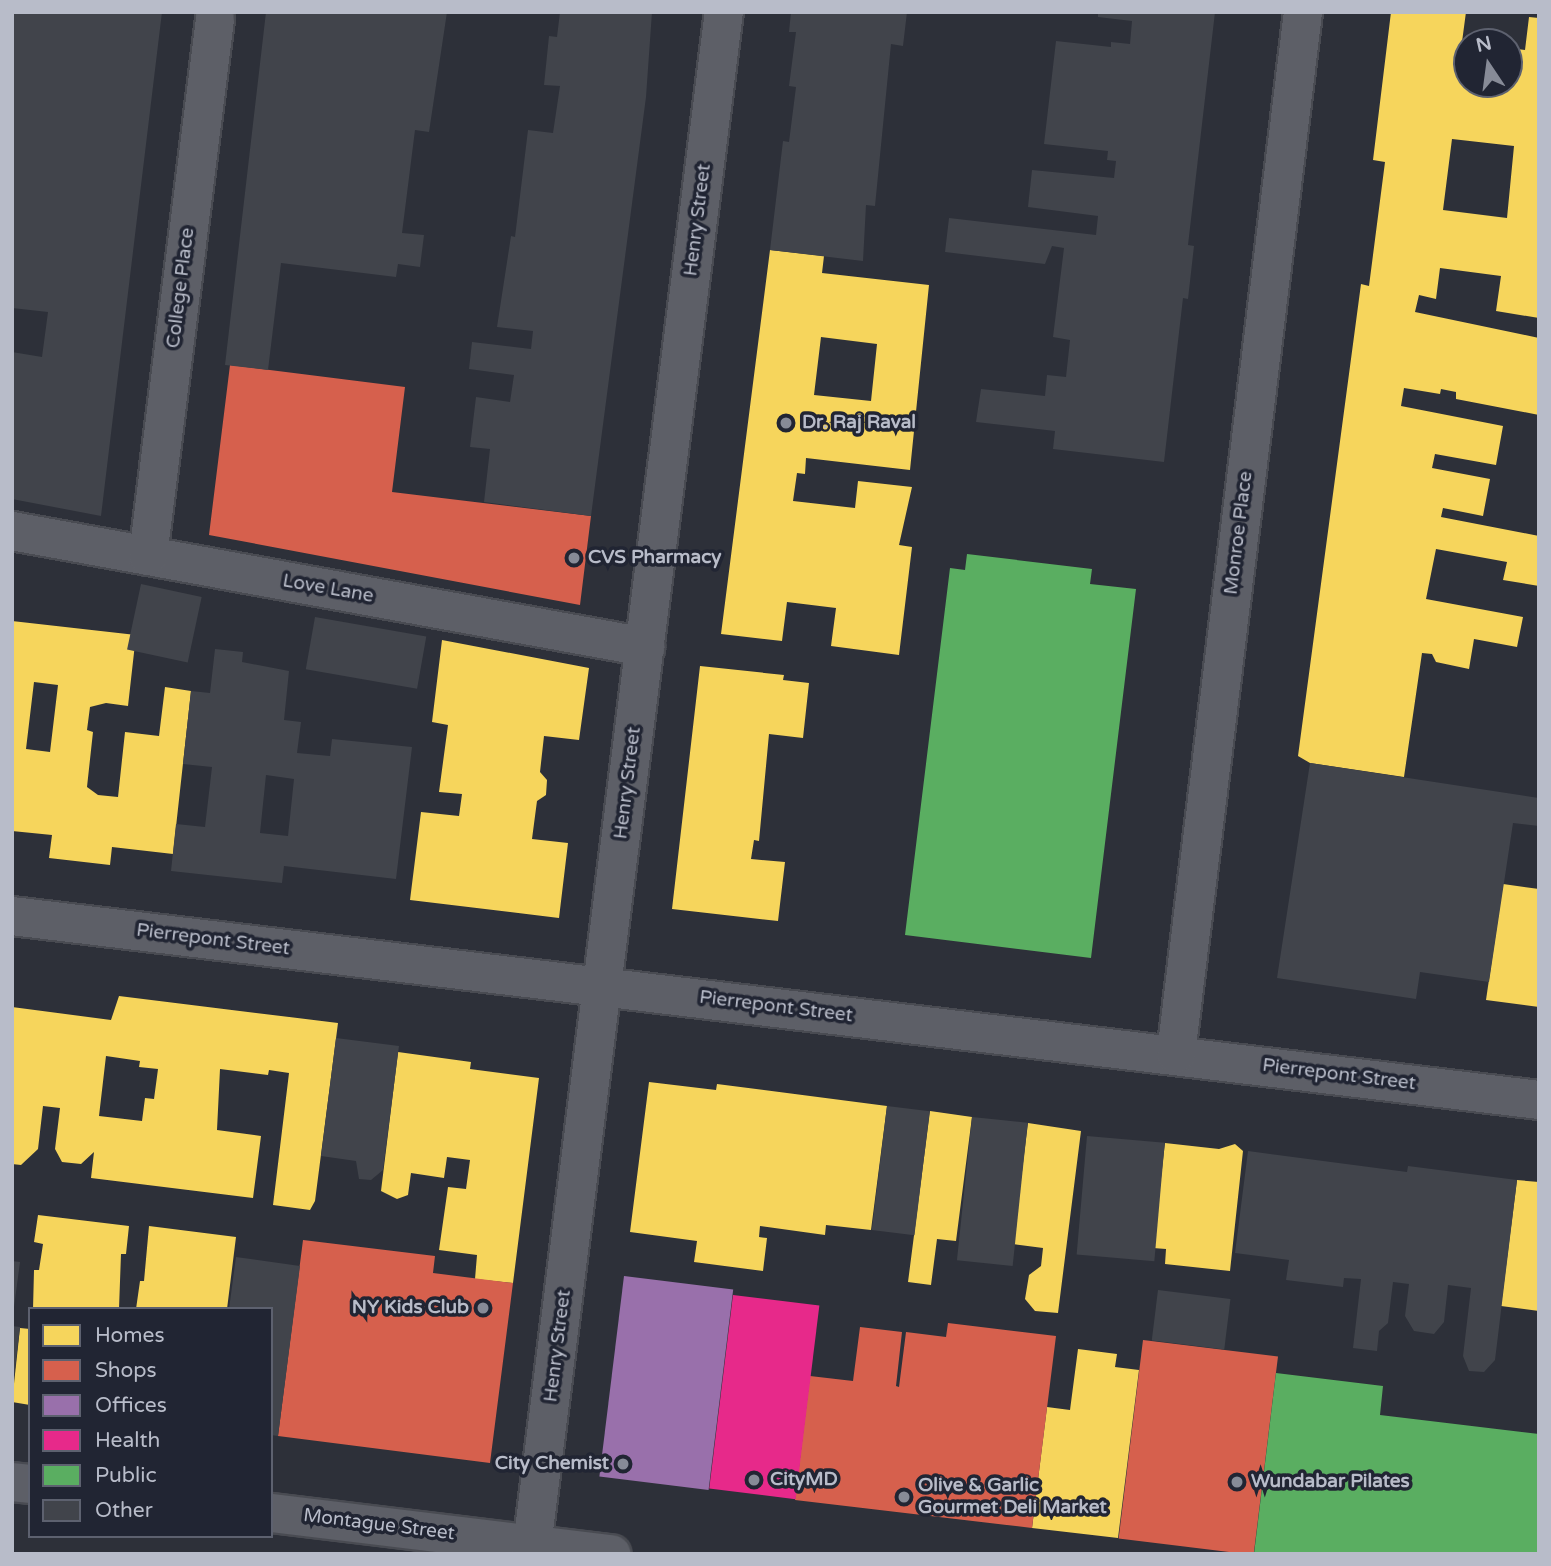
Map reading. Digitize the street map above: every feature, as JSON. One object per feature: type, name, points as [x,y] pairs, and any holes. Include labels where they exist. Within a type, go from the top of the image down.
[{"type":"street","name":"Henry Street","points":[[531,1549],[604,986],[724,12]]},
{"type":"street","name":"Monroe Place","points":[[1176,1054],[1303,12]]},
{"type":"street","name":"College Place","points":[[148,556],[215,19]]},
{"type":"street","name":"Love Lane","points":[[12,531],[645,647]]},
{"type":"street","name":"Pierrepont Street","points":[[12,916],[1176,1054],[1539,1100]]},
{"type":"street","name":"Montague Street","points":[[273,1513],[531,1549],[612,1554]]},
{"type":"building: Homes","points":[[1391,12],[1466,12],[1464,28],[1453,28],[1453,98],[1523,98],[1523,50],[1529,17],[1539,18],[1539,318],[1496,311],[1501,276],[1440,268],[1436,299],[1419,295],[1415,312],[1539,338],[1539,415],[1456,399],[1456,392],[1441,389],[1440,394],[1404,388],[1401,406],[1503,426],[1496,465],[1435,454],[1432,468],[1490,479],[1483,516],[1443,508],[1441,517],[1539,536],[1539,586],[1503,580],[1507,562],[1436,549],[1426,599],[1523,617],[1517,647],[1474,639],[1469,669],[1436,662],[1432,654],[1422,653],[1404,777],[1310,763],[1298,756],[1361,284],[1369,286],[1385,162],[1373,160]],"holes":[[[1452,139],[1514,146],[1507,218],[1443,210]]]},
{"type":"building: Homes","points":[[770,250],[824,256],[822,273],[929,285],[910,470],[806,458],[805,474],[797,473],[793,501],[855,508],[858,481],[912,487],[899,545],[912,547],[899,655],[831,646],[836,608],[787,602],[782,641],[721,634]],"holes":[[[821,337],[877,344],[871,401],[814,395]]]},
{"type":"building: Homes","points":[[12,621],[136,635],[128,706],[106,703],[90,707],[87,730],[93,732],[87,787],[98,795],[118,797],[125,732],[159,736],[165,687],[191,691],[173,854],[112,847],[110,865],[49,858],[52,835],[12,831]],"holes":[[[34,682],[58,685],[50,752],[26,749]]]},
{"type":"building: Homes","points":[[442,640],[589,668],[579,740],[544,736],[540,772],[547,780],[546,795],[537,801],[532,839],[568,843],[559,918],[410,900],[421,812],[459,816],[462,794],[439,792],[448,725],[432,722]]},
{"type":"building: Homes","points":[[700,666],[784,675],[783,680],[809,683],[803,738],[769,734],[759,841],[754,840],[751,859],[785,862],[778,921],[672,909]]},
{"type":"building: Homes","points":[[1503,884],[1539,889],[1539,1007],[1486,1000]]},
{"type":"building: Homes","points":[[119,996],[338,1023],[315,1201],[310,1210],[273,1205],[289,1073],[269,1070],[268,1075],[220,1069],[217,1130],[261,1136],[253,1198],[91,1178],[94,1152],[81,1164],[62,1162],[55,1149],[60,1108],[43,1106],[38,1149],[21,1165],[12,1164],[12,1007],[111,1020]],"holes":[[[106,1056],[140,1061],[139,1067],[158,1069],[154,1099],[145,1098],[142,1121],[99,1116]]]},
{"type":"building: Homes","points":[[398,1052],[471,1062],[470,1069],[539,1078],[513,1283],[475,1279],[477,1255],[439,1250],[448,1187],[466,1189],[470,1160],[447,1157],[444,1178],[411,1173],[408,1195],[397,1199],[381,1191]]},
{"type":"building: Homes","points":[[649,1082],[716,1090],[717,1084],[887,1106],[871,1230],[826,1225],[825,1235],[760,1226],[759,1237],[767,1238],[763,1271],[694,1262],[697,1241],[630,1232]]},
{"type":"building: Homes","points":[[930,1111],[972,1117],[956,1241],[937,1239],[931,1285],[908,1282]]},
{"type":"building: Homes","points":[[1028,1123],[1081,1131],[1058,1313],[1035,1311],[1025,1299],[1029,1275],[1041,1266],[1043,1248],[1013,1244]]},
{"type":"building: Homes","points":[[1165,1143],[1219,1149],[1235,1144],[1243,1151],[1230,1271],[1165,1264],[1166,1249],[1153,1248]]},
{"type":"building: Homes","points":[[1517,1180],[1539,1182],[1539,1311],[1501,1306]]},
{"type":"building: Homes","points":[[38,1215],[129,1226],[126,1254],[121,1254],[119,1307],[33,1307],[34,1270],[39,1270],[43,1244],[34,1242]]},
{"type":"building: Homes","points":[[149,1226],[236,1237],[227,1307],[136,1307],[140,1281],[144,1281]]},
{"type":"building: Homes","points":[[20,1328],[28,1329],[28,1405],[12,1402]]},
{"type":"building: Homes","points":[[1078,1349],[1117,1354],[1115,1367],[1139,1370],[1118,1538],[1032,1528],[1047,1407],[1070,1410]]},
{"type":"building: Shops","points":[[230,365],[405,387],[392,492],[591,516],[580,605],[209,535]]},
{"type":"building: Shops","points":[[303,1240],[435,1256],[433,1273],[513,1283],[490,1463],[278,1436]]},
{"type":"building: Shops","points":[[948,1323],[1056,1336],[1032,1528],[795,1500],[810,1376],[853,1381],[860,1327],[902,1332],[896,1386],[899,1387],[906,1332],[946,1337]]},
{"type":"building: Shops","points":[[1143,1340],[1278,1357],[1254,1554],[1119,1539]]},
{"type":"building: Offices","points":[[624,1276],[733,1289],[709,1490],[599,1476]]},
{"type":"building: Health","points":[[733,1295],[819,1306],[796,1499],[709,1489]]},
{"type":"building: Public","points":[[967,554],[1092,569],[1090,584],[1136,589],[1091,958],[905,935],[950,568],[965,570]]},
{"type":"building: Public","points":[[1276,1373],[1383,1386],[1380,1415],[1539,1434],[1539,1554],[1254,1554]]},
{"type":"building: Other","points":[[12,12],[162,12],[101,516],[12,499],[12,352],[42,357],[48,312],[12,308]]},
{"type":"building: Other","points":[[266,12],[447,12],[429,132],[415,130],[402,233],[424,235],[420,267],[398,264],[396,277],[281,263],[268,370],[225,365]]},
{"type":"building: Other","points":[[560,12],[652,12],[646,97],[591,516],[484,502],[490,449],[470,447],[476,397],[510,402],[514,375],[469,369],[472,342],[531,349],[533,331],[497,327],[511,236],[515,237],[528,130],[553,133],[560,86],[544,85],[549,36],[557,37]]},
{"type":"building: Other","points":[[791,12],[907,12],[903,46],[891,44],[875,206],[866,205],[863,261],[770,250],[783,141],[789,142],[796,87],[789,86],[796,32],[789,32]]},
{"type":"building: Other","points":[[1098,12],[1215,12],[1188,245],[1194,246],[1188,299],[1183,298],[1164,462],[1053,449],[1055,431],[976,422],[981,389],[1045,396],[1047,375],[1066,377],[1070,340],[1053,337],[1064,248],[1052,246],[1045,264],[945,252],[949,218],[1096,235],[1098,216],[1028,207],[1032,170],[1114,178],[1116,161],[1107,160],[1108,151],[1044,144],[1056,41],[1111,47],[1111,42],[1130,44],[1132,21],[1098,17]]},
{"type":"building: Other","points":[[141,584],[202,597],[188,662],[127,650]]},
{"type":"building: Other","points":[[315,617],[426,637],[417,689],[306,669]]},
{"type":"building: Other","points":[[215,649],[243,652],[242,662],[289,671],[284,720],[301,722],[297,753],[330,756],[332,739],[412,747],[396,879],[284,866],[282,883],[171,871],[176,824],[205,827],[212,767],[183,764],[191,691],[210,693]],"holes":[[[266,775],[294,779],[288,836],[260,833]]]},
{"type":"building: Other","points":[[1310,763],[1539,798],[1539,826],[1513,823],[1489,982],[1420,972],[1416,999],[1277,978]]},
{"type":"building: Other","points":[[336,1038],[399,1046],[383,1170],[371,1180],[359,1179],[356,1161],[321,1156]]},
{"type":"building: Other","points":[[887,1106],[930,1111],[914,1235],[872,1230]]},
{"type":"building: Other","points":[[972,1117],[1028,1123],[1013,1266],[957,1260]]},
{"type":"building: Other","points":[[1087,1136],[1165,1143],[1154,1261],[1077,1255]]},
{"type":"building: Other","points":[[1248,1151],[1407,1172],[1408,1166],[1517,1180],[1495,1360],[1484,1372],[1469,1371],[1463,1356],[1471,1288],[1448,1285],[1444,1322],[1434,1334],[1414,1331],[1405,1316],[1409,1284],[1393,1282],[1388,1323],[1379,1331],[1377,1351],[1353,1348],[1361,1279],[1344,1278],[1343,1287],[1286,1280],[1289,1260],[1235,1253]]},
{"type":"building: Other","points":[[236,1257],[300,1266],[278,1436],[273,1435],[273,1307],[229,1307]]},
{"type":"building: Other","points":[[12,1261],[20,1262],[14,1307],[12,1307]]},
{"type":"building: Other","points":[[1158,1290],[1230,1299],[1224,1350],[1152,1341]]},
{"type":"building: Other","points":[[12,1326],[20,1327],[14,1377],[12,1376]]},
{"type":"place","name":"Dr. Raj Raval","points":[[786,423]]},
{"type":"place","name":"CVS Pharmacy","points":[[574,558]]},
{"type":"place","name":"NY Kids Club","points":[[483,1308]]},
{"type":"place","name":"City Chemist","points":[[623,1464]]},
{"type":"place","name":"CityMD","points":[[754,1480]]},
{"type":"place","name":"Wundabar Pilates","points":[[1237,1482]]},
{"type":"place","name":"Olive & Garlic Gourmet Deli Market","points":[[904,1497]]}]
